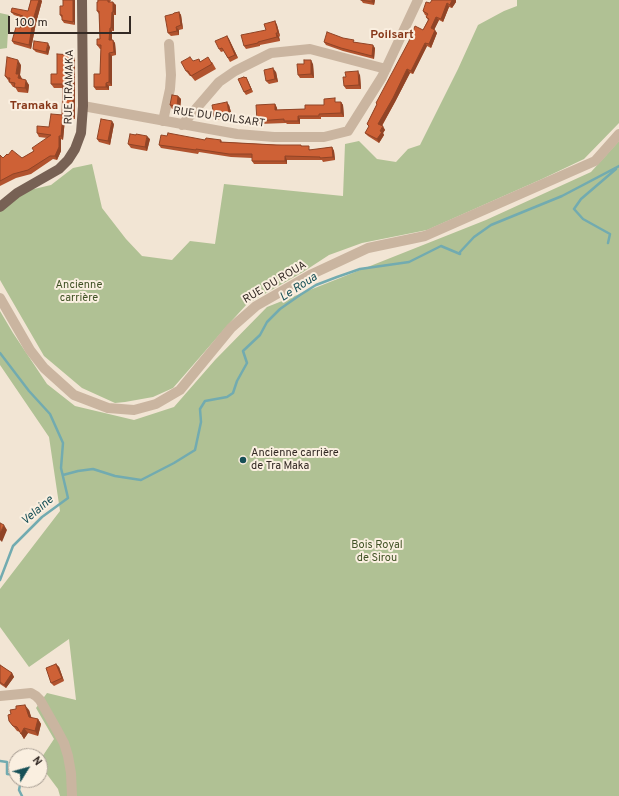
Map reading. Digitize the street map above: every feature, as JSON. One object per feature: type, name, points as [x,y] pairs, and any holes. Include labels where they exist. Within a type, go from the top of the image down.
[{"type":"main road","name":"RUE TRAMAKA","points":[[0,207],[17,193],[59,169],[68,160],[75,149],[81,133],[83,106],[82,0]]},
{"type":"street","name":"RUE DU POILSART","points":[[83,106],[237,134],[274,137],[324,137],[348,131],[382,77],[415,1]]},
{"type":"street","points":[[162,121],[170,89],[171,74],[169,44]]},
{"type":"street","points":[[182,125],[219,82],[235,71],[270,53],[310,49],[386,69]]},
{"type":"street","name":"RUE DU ROUA","points":[[0,298],[30,350],[44,368],[74,395],[108,408],[134,410],[156,404],[180,390],[231,328],[256,306],[310,274],[368,248],[426,236],[596,161],[619,134]]},
{"type":"street","points":[[0,696],[31,693],[40,700],[64,743],[71,773],[72,796]]},
{"type":"green space","name":"Ancienne carrière","points":[[517,0],[619,0],[619,123],[584,159],[427,230],[362,243],[329,255],[303,272],[247,304],[173,388],[153,397],[115,403],[82,388],[44,356],[0,280],[0,207],[17,193],[51,185],[73,168],[92,164],[102,208],[126,239],[142,256],[172,260],[190,241],[215,244],[224,184],[343,196],[345,144],[359,141],[377,159],[396,162],[408,149],[420,145],[478,25],[517,6]]},
{"type":"green space","points":[[0,13],[9,15],[7,48],[0,49]]},
{"type":"green space","name":"Bois Royal de Sirou","points":[[619,141],[619,796],[60,796],[58,789],[48,776],[48,748],[54,739],[36,708],[47,693],[76,700],[69,639],[29,667],[0,627],[0,589],[60,511],[49,437],[0,365],[0,311],[47,384],[75,406],[134,420],[174,407],[215,360],[267,307],[486,220],[591,172]]},
{"type":"building","points":[[31,0],[39,0],[33,20],[29,45],[12,41],[16,27],[20,28],[23,16],[11,12],[12,8],[28,11]]},
{"type":"building","points":[[63,0],[73,0],[73,22],[62,20],[62,15],[60,15],[60,6],[63,6]]},
{"type":"building","points":[[98,0],[108,0],[108,2],[113,2],[109,40],[113,40],[114,52],[109,53],[109,82],[106,83],[106,87],[94,87],[94,74],[100,74],[101,45],[97,45],[97,39],[100,39],[99,11],[97,11]]},
{"type":"building","points":[[361,0],[372,0],[372,2]]},
{"type":"building","points":[[432,0],[452,0],[450,5],[447,3],[441,19],[436,17],[431,28],[435,30],[429,44],[425,43],[411,71],[407,69],[378,124],[383,126],[380,131],[382,132],[377,139],[365,133],[369,126],[367,124],[377,104],[376,103],[409,41],[415,26],[423,30],[429,19],[426,17],[428,14],[423,11],[426,2],[430,3]]},
{"type":"building","points":[[179,12],[181,25],[176,27],[177,31],[168,33],[165,16]]},
{"type":"building","points":[[275,21],[278,33],[276,33],[277,37],[244,46],[241,35],[266,30],[264,24]]},
{"type":"building","points":[[327,32],[343,38],[354,40],[353,42],[373,45],[372,56],[324,42]]},
{"type":"building","points":[[227,36],[235,55],[228,58],[222,48],[219,49],[215,41]]},
{"type":"building","points":[[34,41],[48,43],[46,52],[33,49]]},
{"type":"building","points":[[57,54],[73,55],[73,115],[62,115],[63,84],[51,84],[51,74],[57,74]]},
{"type":"building","points":[[7,57],[18,60],[16,74],[19,74],[18,78],[26,80],[25,88],[14,87],[15,83],[9,82],[10,78],[5,76]]},
{"type":"building","points":[[190,57],[193,61],[199,59],[200,62],[208,57],[212,64],[191,76],[181,62]]},
{"type":"building","points":[[304,60],[311,60],[311,74],[298,75],[297,64],[304,64]]},
{"type":"building","points":[[273,68],[275,79],[266,81],[264,70]]},
{"type":"building","points":[[358,71],[359,85],[344,86],[343,77],[346,77],[345,72]]},
{"type":"building","points":[[246,77],[251,89],[244,92],[238,79]]},
{"type":"building","points":[[172,95],[178,96],[177,106],[170,105]]},
{"type":"building","points":[[335,98],[335,102],[341,102],[341,113],[319,114],[319,116],[298,116],[298,121],[284,121],[284,119],[257,121],[256,105],[275,104],[275,110],[305,109],[305,105],[324,105],[324,99]]},
{"type":"building","points":[[227,102],[229,113],[214,117],[212,105]]},
{"type":"building","points":[[51,114],[63,115],[61,136],[59,136],[59,147],[55,156],[50,156],[28,170],[13,174],[0,181],[0,155],[3,158],[12,150],[22,158],[34,151],[32,148],[51,135],[37,133],[37,126],[49,127]]},
{"type":"building","points":[[101,119],[112,121],[108,141],[97,139]]},
{"type":"building","points":[[168,133],[205,140],[206,138],[221,140],[220,142],[301,145],[309,146],[309,150],[332,147],[333,157],[320,158],[285,156],[285,161],[252,161],[252,154],[229,154],[159,145],[161,135],[167,136]]},
{"type":"building","points":[[130,134],[147,136],[145,147],[128,144]]},
{"type":"building","points":[[0,523],[4,525],[0,533]]},
{"type":"building","points":[[56,664],[62,678],[51,683],[46,668]]},
{"type":"building","points":[[0,665],[12,673],[4,685],[0,682]]},
{"type":"building","points":[[25,705],[29,717],[38,719],[35,731],[24,728],[21,734],[17,727],[13,726],[9,721],[8,715],[11,714],[10,710],[16,709],[16,706]]},
{"type":"waterway","name":"Le Roua","points":[[63,475],[93,469],[115,476],[141,480],[174,463],[195,450],[201,422],[200,409],[205,401],[227,397],[233,393],[237,381],[247,363],[243,351],[260,335],[267,322],[280,309],[300,295],[316,285],[360,269],[409,262],[441,246],[460,254],[460,252],[474,237],[491,225],[562,196],[619,166]]},
{"type":"waterway","points":[[608,243],[610,234],[583,219],[574,209],[581,199],[616,169]]},
{"type":"waterway","name":"Velaine","points":[[0,353],[29,391],[50,414],[63,443],[61,468],[68,498],[42,517],[13,546],[0,580]]},
{"type":"waterway","name":"Velaine","points":[[0,761],[7,762],[8,774]]},
{"type":"waterway","name":"Velaine","points":[[19,788],[22,796]]},
{"type":"place","name":"Ancienne carrière de Tra Maka","points":[[243,460]]},
{"type":"district","name":"Poilsart","points":[[392,36]]},
{"type":"district","name":"Tramaka","points":[[34,107]]}]
